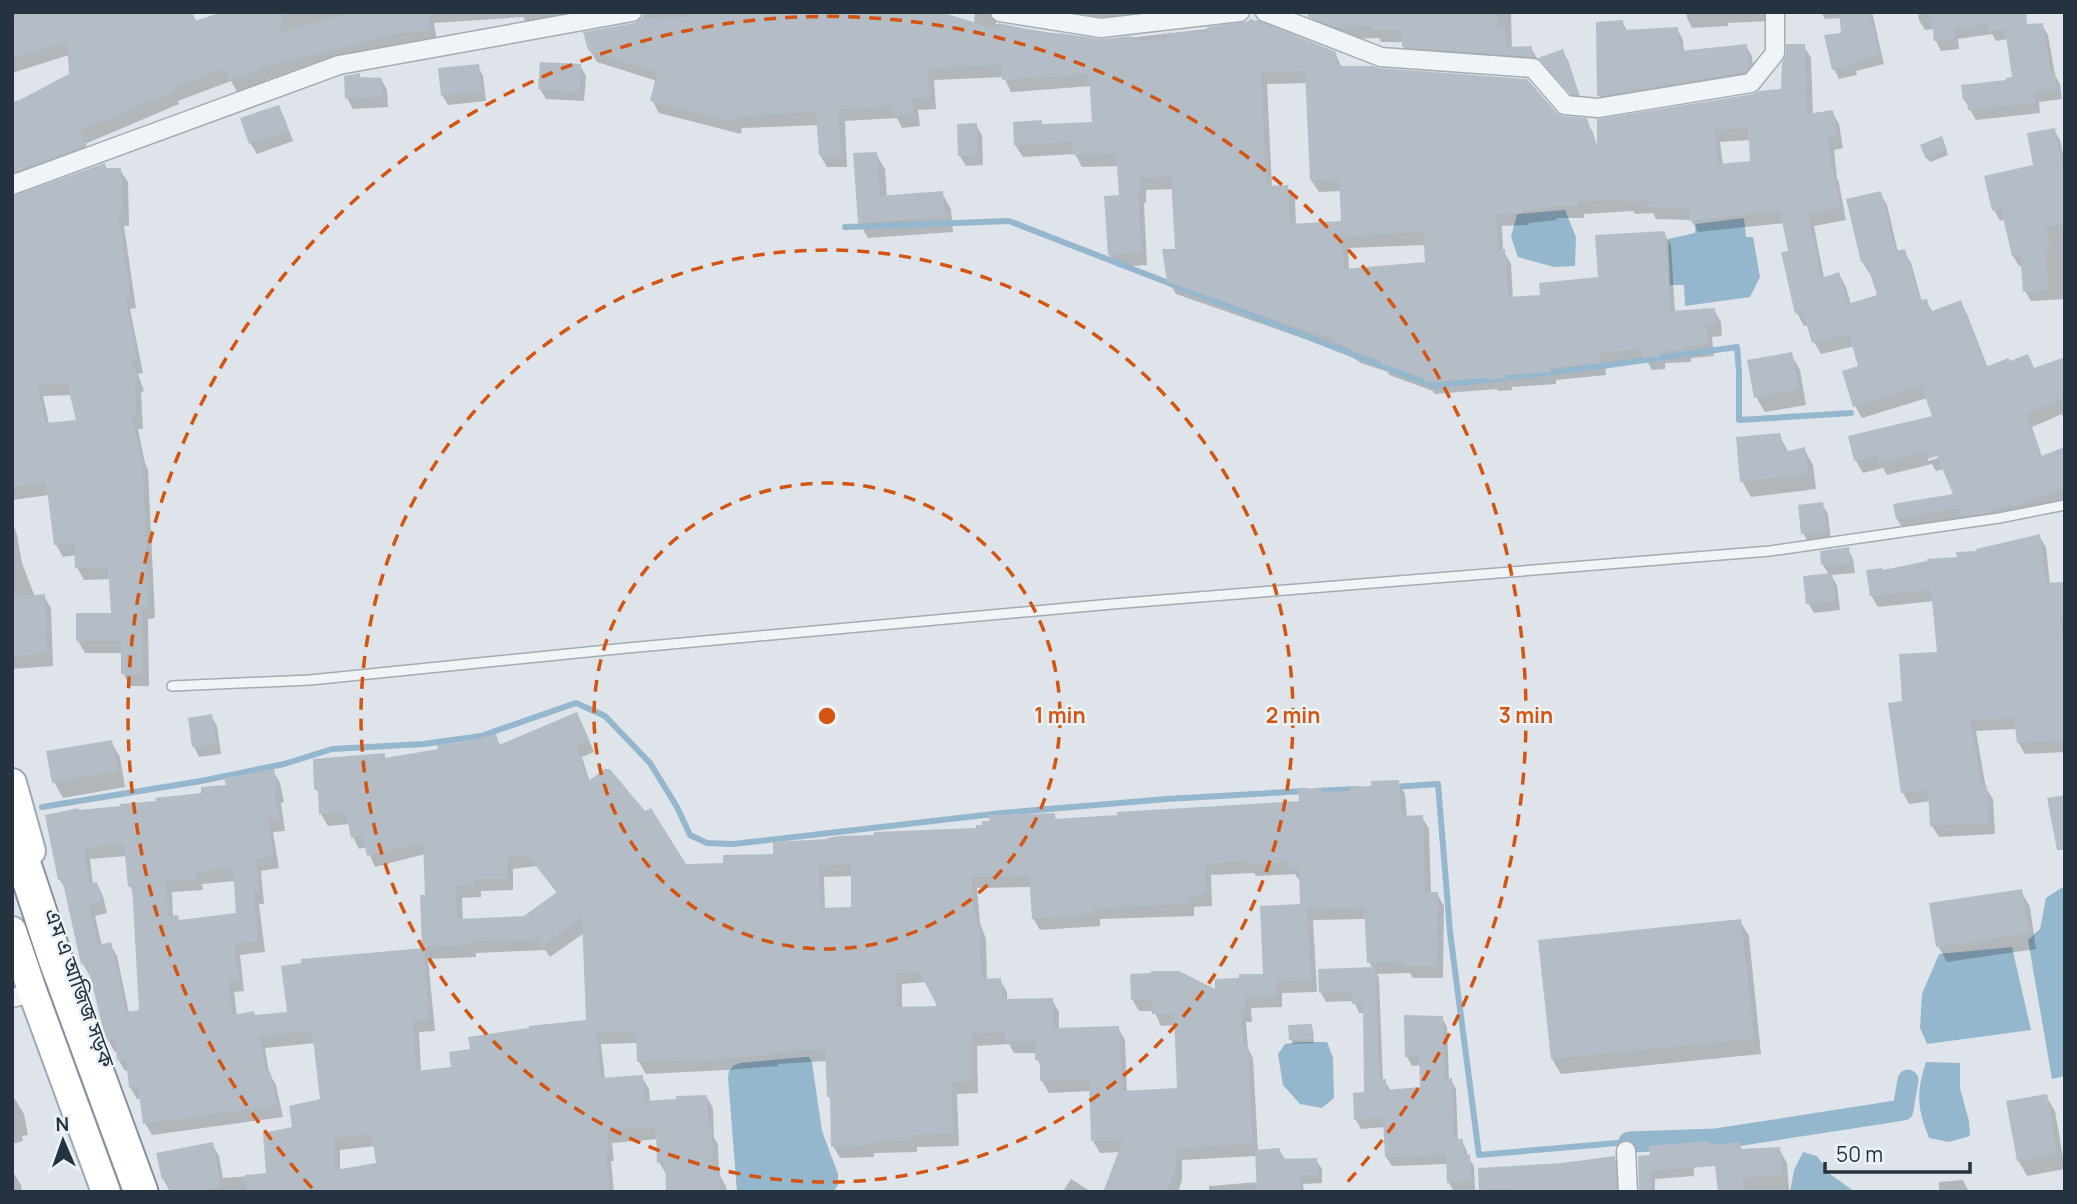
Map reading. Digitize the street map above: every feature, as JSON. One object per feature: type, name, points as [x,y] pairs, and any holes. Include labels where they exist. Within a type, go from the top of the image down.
[{"type":"highway","points":[[12,828],[55,958],[141,1192]]},
{"type":"highway","points":[[12,895],[34,964],[119,1192]]},
{"type":"main road","name":"এম এ আজিজ সড়ক","points":[[12,783],[65,955],[152,1192]]},
{"type":"main road","name":"এম এ আজিজ সড়ক","points":[[12,932],[22,995],[106,1192]]},
{"type":"street","points":[[12,185],[339,65],[632,12]]},
{"type":"street","points":[[1000,12],[1101,28],[1240,12]]},
{"type":"street","points":[[1265,12],[1381,57],[1533,68],[1565,105],[1598,108],[1751,83],[1775,53],[1775,12]]},
{"type":"street","points":[[1626,1151],[1629,1192]]},
{"type":"lane","points":[[172,686],[310,680],[1112,604],[1770,551],[1972,523],[2065,505]]},
{"type":"water","points":[[1565,210],[1576,237],[1575,266],[1554,267],[1518,257],[1511,237],[1517,214]]},
{"type":"water","points":[[1744,218],[1746,237],[1753,237],[1760,277],[1750,297],[1685,306],[1684,285],[1670,285],[1668,239],[1695,233],[1696,224]]},
{"type":"water","points":[[2065,888],[2065,1076],[2052,1079],[2028,940],[2040,929],[2046,898]]},
{"type":"water","points":[[2012,947],[2031,1030],[1927,1044],[1920,1028],[1922,994],[1939,954]]},
{"type":"water","points":[[1327,1042],[1333,1058],[1334,1098],[1322,1108],[1300,1104],[1283,1085],[1278,1054],[1285,1044]]},
{"type":"water","points":[[809,1057],[822,1131],[838,1174],[838,1185],[833,1192],[737,1192],[729,1071],[740,1063]]},
{"type":"water","points":[[1926,1062],[1960,1063],[1960,1088],[1970,1136],[1949,1142],[1929,1138],[1919,1100]]},
{"type":"water","points":[[1803,1152],[1817,1156],[1830,1174],[1855,1192],[1790,1192],[1794,1170]]},
{"type":"building","points":[[30,12],[192,12],[195,21],[222,12],[283,12],[279,33],[352,12],[428,12],[431,30],[395,34],[299,57],[229,80],[225,68],[172,88],[174,91],[79,131],[87,145],[12,173],[12,104],[69,74],[67,42],[12,58],[12,18]]},
{"type":"building","points":[[692,12],[941,12],[999,30],[998,23],[1058,36],[1058,33],[1102,39],[1132,36],[1132,40],[1167,39],[1167,33],[1208,32],[1207,27],[1258,20],[1336,52],[1337,66],[1372,66],[1527,79],[1557,113],[1587,118],[1597,150],[1597,119],[1781,89],[1786,44],[1805,44],[1807,114],[1833,110],[1837,136],[1828,137],[1831,169],[1840,208],[1808,214],[1821,278],[1839,272],[1848,304],[1877,295],[1866,261],[1861,262],[1846,199],[1881,191],[1895,251],[1905,249],[1920,300],[1927,299],[1930,312],[1961,300],[1986,367],[2028,354],[2034,368],[2065,357],[2065,398],[2026,414],[2041,456],[2065,447],[2065,488],[1991,512],[1962,516],[1959,508],[1896,519],[1893,504],[1953,494],[1937,456],[1928,459],[1926,451],[1879,463],[1877,456],[1854,461],[1848,436],[1932,416],[1921,385],[1853,407],[1842,371],[1858,366],[1849,334],[1812,343],[1803,312],[1795,314],[1781,252],[1788,251],[1780,211],[1689,221],[1689,208],[1647,207],[1647,201],[1626,202],[1626,199],[1578,202],[1578,206],[1550,206],[1551,208],[1523,213],[1496,214],[1498,250],[1505,249],[1508,297],[1540,295],[1539,283],[1598,277],[1595,235],[1665,231],[1670,311],[1715,308],[1716,324],[1706,325],[1708,344],[1685,346],[1685,350],[1659,351],[1659,357],[1643,358],[1642,349],[1599,353],[1600,363],[1550,368],[1550,372],[1506,375],[1506,378],[1425,382],[1425,379],[1352,351],[1329,336],[1313,333],[1167,282],[1162,249],[1175,249],[1171,177],[1140,178],[1138,191],[1141,253],[1108,255],[1104,196],[1119,195],[1116,154],[1073,155],[1072,142],[1014,145],[1013,122],[1092,122],[1089,74],[1002,80],[1001,65],[928,68],[929,97],[912,98],[914,114],[893,116],[893,106],[838,109],[841,155],[819,155],[816,112],[736,116],[734,122],[650,101],[657,72],[588,50],[583,32],[634,23],[641,18],[692,17]],"holes":[[[1305,71],[1310,180],[1339,179],[1341,221],[1290,224],[1288,185],[1266,186],[1261,72]],[[1748,128],[1750,161],[1718,164],[1714,130]],[[1423,232],[1425,262],[1344,269],[1342,236]]]},
{"type":"building","points":[[1308,12],[1497,12],[1497,28],[1505,27],[1506,47],[1532,46],[1532,57],[1402,47],[1402,30],[1372,30],[1372,26],[1336,27],[1308,17]]},
{"type":"building","points":[[1839,12],[1869,12],[1880,55],[1832,70],[1824,35],[1841,33]]},
{"type":"building","points":[[1931,12],[2026,12],[2027,24],[2043,23],[2051,72],[2055,72],[2057,89],[2034,92],[2035,103],[1968,110],[1967,99],[1963,100],[1961,85],[2012,77],[2005,29],[1989,31],[1988,24],[1954,29],[1954,39],[1934,41]]},
{"type":"building","points":[[1623,20],[1624,30],[1678,27],[1680,51],[1747,44],[1749,67],[1745,72],[1597,96],[1596,22]]},
{"type":"building","points":[[1563,49],[1579,95],[1571,94],[1538,58]]},
{"type":"building","points":[[540,62],[581,64],[579,92],[538,89]]},
{"type":"building","points":[[479,64],[482,91],[441,96],[438,68]]},
{"type":"building","points":[[360,73],[360,77],[382,78],[383,97],[345,99],[344,76]]},
{"type":"building","points":[[279,105],[288,131],[249,144],[240,118]]},
{"type":"building","points":[[977,123],[978,156],[958,156],[957,124]]},
{"type":"building","points":[[2055,128],[2061,161],[2065,161],[2065,224],[2046,227],[2050,250],[2045,251],[2049,290],[2023,292],[2020,255],[2012,256],[2001,209],[1992,211],[1984,176],[2033,165],[2027,133]]},
{"type":"building","points":[[1942,136],[1947,150],[1926,159],[1920,145]]},
{"type":"building","points":[[877,152],[880,196],[943,191],[945,217],[858,223],[853,153]]},
{"type":"building","points":[[105,163],[106,168],[121,168],[123,214],[118,214],[130,295],[125,296],[137,360],[132,361],[138,378],[135,379],[136,417],[132,417],[140,455],[142,454],[149,606],[142,607],[143,674],[121,674],[121,641],[76,641],[76,613],[111,613],[108,567],[75,568],[74,543],[54,545],[46,482],[12,487],[12,196]],"holes":[[[67,383],[76,420],[45,423],[37,384]]]},
{"type":"building","points":[[1792,352],[1799,389],[1754,398],[1747,360]]},
{"type":"building","points":[[1780,433],[1785,452],[1805,447],[1808,474],[1740,482],[1736,437]]},
{"type":"building","points":[[1823,502],[1826,531],[1801,534],[1798,505]]},
{"type":"building","points":[[2040,534],[2046,583],[2065,582],[2065,617],[2060,617],[2065,653],[2065,741],[2017,743],[2014,718],[1970,720],[1982,786],[1987,786],[1989,823],[1930,826],[1928,789],[1901,793],[1888,703],[1902,701],[1899,654],[1937,652],[1931,590],[1870,596],[1866,570],[1883,570],[1927,559],[1957,557],[1956,552],[1977,551],[1976,549]]},
{"type":"building","points":[[1849,547],[1850,563],[1821,565],[1820,551]]},
{"type":"building","points":[[1832,573],[1835,601],[1806,604],[1803,576]]},
{"type":"building","points":[[45,594],[47,654],[12,656],[12,597]]},
{"type":"building","points":[[577,712],[589,740],[576,745],[589,781],[604,769],[610,769],[645,811],[651,808],[686,864],[723,863],[723,855],[773,854],[773,842],[874,835],[874,832],[976,828],[976,825],[982,825],[982,821],[989,821],[989,815],[1055,813],[1055,819],[1117,815],[1117,812],[1299,801],[1298,789],[1321,788],[1321,792],[1350,791],[1349,787],[1371,786],[1371,781],[1399,780],[1402,816],[1423,815],[1425,892],[1438,892],[1437,966],[1404,966],[1404,961],[1367,963],[1364,907],[1307,908],[1311,980],[1276,981],[1277,996],[1245,996],[1246,1010],[1241,1010],[1243,1044],[1248,1044],[1252,1144],[1176,1148],[1176,1168],[1167,1192],[1103,1192],[1123,1140],[1091,1141],[1089,1080],[1040,1081],[1040,1060],[1035,1060],[1035,1041],[1006,1042],[1005,1032],[972,1034],[972,1081],[951,1082],[953,1134],[911,1135],[911,1140],[868,1142],[868,1146],[831,1147],[825,1049],[719,1059],[637,1062],[636,1031],[596,1032],[601,1078],[643,1075],[645,1101],[707,1095],[708,1130],[712,1130],[713,1173],[720,1172],[721,1192],[666,1192],[665,1162],[657,1163],[656,1130],[653,1130],[653,1127],[607,1131],[609,1149],[605,1149],[610,1192],[246,1192],[245,1175],[266,1173],[263,1133],[292,1127],[289,1106],[320,1099],[312,1031],[259,1036],[266,1072],[270,1071],[277,1105],[143,1124],[138,1087],[129,1088],[126,1059],[117,1060],[115,1039],[106,1041],[87,963],[81,964],[62,879],[58,880],[45,815],[79,808],[120,806],[156,801],[155,798],[201,793],[201,787],[226,785],[224,778],[274,769],[279,819],[268,820],[273,856],[256,859],[259,892],[253,893],[259,941],[234,944],[239,979],[229,981],[232,1015],[254,1011],[255,1015],[287,1012],[281,966],[301,963],[301,959],[424,948],[429,1019],[413,1020],[416,1071],[451,1067],[449,1052],[470,1049],[468,1037],[529,1026],[586,1020],[582,918],[542,946],[537,939],[470,941],[470,945],[422,947],[420,895],[425,895],[423,842],[367,856],[362,835],[351,838],[346,813],[319,814],[318,790],[314,790],[313,759],[385,753],[385,758],[438,749],[437,745],[470,741],[496,734],[499,745]],"holes":[[[124,844],[128,887],[132,886],[139,1010],[126,1012],[111,942],[98,945],[89,904],[102,901],[97,882],[89,884],[84,848]],[[528,855],[557,892],[524,916],[457,919],[456,886],[475,885],[475,879],[507,879],[507,858]],[[1289,862],[1289,868],[1299,868],[1300,904],[1260,906],[1263,974],[1239,974],[1239,978],[1215,979],[1215,989],[1179,971],[1130,974],[1131,1000],[1152,999],[1152,1014],[1174,1014],[1177,1088],[1122,1091],[1119,1026],[1054,1028],[1053,998],[1002,999],[1001,978],[981,979],[980,926],[977,926],[974,913],[971,877],[1029,875],[1032,919],[1094,914],[1094,908],[1188,904],[1188,896],[1207,894],[1205,864]],[[851,864],[851,907],[821,908],[818,866]],[[233,869],[236,913],[179,920],[178,915],[168,916],[166,881],[197,879],[196,873]],[[919,971],[937,1006],[897,1007],[896,973]],[[372,1134],[376,1163],[335,1170],[334,1138]]]},
{"type":"building","points":[[212,714],[216,744],[192,747],[188,718]]},
{"type":"building","points":[[112,740],[118,771],[52,783],[46,751]]},
{"type":"building","points":[[2065,795],[2065,850],[2057,850],[2047,798]]},
{"type":"building","points":[[2022,889],[2029,933],[1936,947],[1929,903]]},
{"type":"building","points":[[1741,919],[1754,1039],[1551,1059],[1538,940]]},
{"type":"building","points":[[1375,967],[1379,1079],[1386,1079],[1386,1090],[1420,1087],[1419,1056],[1405,1057],[1404,1015],[1443,1016],[1445,1079],[1452,1078],[1454,1139],[1463,1139],[1463,1155],[1470,1154],[1471,1182],[1447,1183],[1446,1154],[1385,1157],[1383,1118],[1354,1120],[1353,1093],[1364,1092],[1363,1004],[1352,1004],[1352,992],[1319,993],[1318,969]]},
{"type":"building","points":[[1312,1024],[1312,1039],[1289,1040],[1288,1025]]},
{"type":"building","points":[[2047,1094],[2057,1154],[2017,1161],[2006,1101]]},
{"type":"building","points":[[1709,1141],[1709,1145],[1740,1142],[1740,1149],[1780,1147],[1782,1175],[1743,1178],[1744,1192],[1718,1192],[1715,1166],[1651,1171],[1651,1192],[1639,1192],[1638,1156],[1650,1155],[1649,1146]]},
{"type":"building","points":[[213,1142],[221,1187],[197,1192],[171,1192],[166,1179],[162,1180],[156,1153]]},
{"type":"building","points":[[1280,1148],[1281,1159],[1317,1158],[1318,1175],[1299,1175],[1301,1192],[1257,1192],[1255,1150]]},
{"type":"building","points":[[1615,1156],[1617,1192],[1479,1190],[1478,1168],[1562,1163]]},
{"type":"waterway","points":[[845,227],[1009,221],[1434,386],[1737,347],[1739,420],[1851,413]]},
{"type":"waterway","points":[[42,807],[201,781],[284,764],[332,749],[424,744],[481,736],[576,703],[605,716],[650,763],[677,807],[690,835],[707,843],[733,844],[1002,813],[1305,791]]},
{"type":"waterway","points":[[1393,787],[1438,784],[1450,932],[1479,1155],[1629,1142]]},
{"type":"waterway","points":[[1316,791],[1357,789]]},
{"type":"waterway","points":[[1629,1142],[1716,1139],[1903,1110],[1908,1080]]}]
